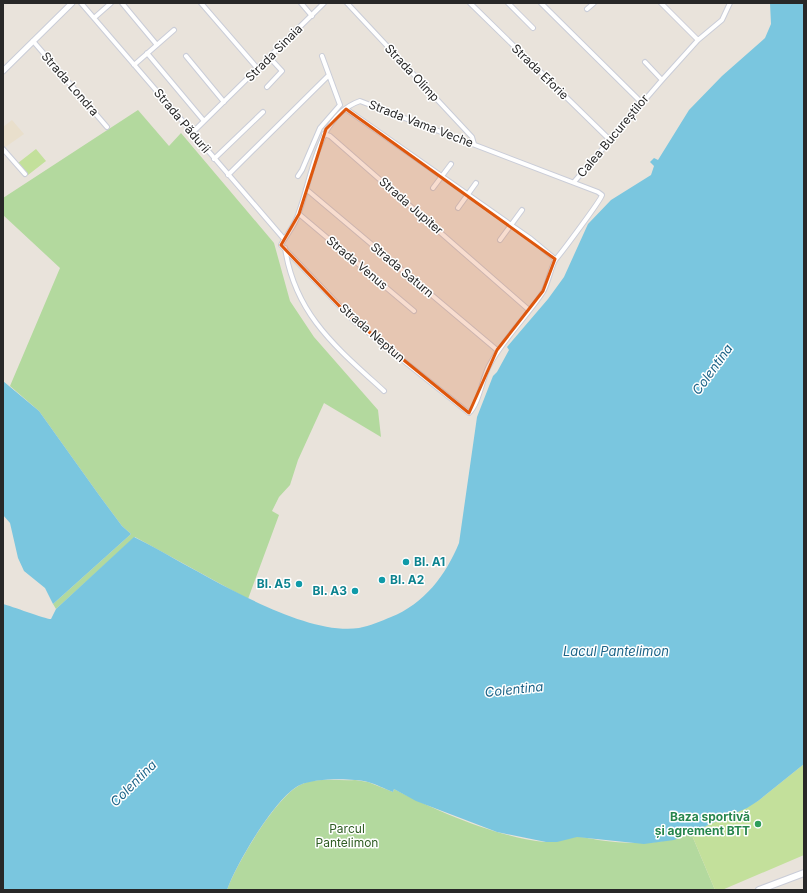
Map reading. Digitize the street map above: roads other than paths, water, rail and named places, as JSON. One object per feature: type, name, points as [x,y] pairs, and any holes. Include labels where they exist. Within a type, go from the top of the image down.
[{"type":"main road","points":[[759,890],[804,873]]},
{"type":"street","points":[[3,71],[72,3]]},
{"type":"street","name":"Strada Pădurii","points":[[81,3],[284,239]]},
{"type":"street","points":[[94,18],[111,3]]},
{"type":"street","points":[[122,3],[157,45]]},
{"type":"street","points":[[201,3],[258,69]]},
{"type":"street","points":[[301,3],[312,16]]},
{"type":"street","name":"Strada Sinaia","points":[[192,133],[270,58],[324,3]]},
{"type":"street","name":"Strada Olimp","points":[[347,3],[472,137],[474,144]]},
{"type":"street","name":"Strada Eforie","points":[[470,3],[610,140]]},
{"type":"street","points":[[508,3],[533,28]]},
{"type":"street","points":[[541,3],[641,102]]},
{"type":"street","points":[[587,9],[594,3]]},
{"type":"street","points":[[661,3],[698,40]]},
{"type":"street","name":"Calea Bucureștilor","points":[[555,259],[561,254],[602,197],[598,192],[574,182],[641,102],[698,40],[722,20],[730,3]]},
{"type":"street","points":[[134,65],[174,30]]},
{"type":"street","name":"Strada Londra","points":[[33,41],[107,127]]},
{"type":"street","points":[[147,53],[204,121]]},
{"type":"street","points":[[186,56],[224,102]]},
{"type":"street","points":[[298,176],[320,128],[340,105],[322,56]]},
{"type":"street","points":[[267,87],[282,71],[270,58]]},
{"type":"street","points":[[644,62],[662,80]]},
{"type":"street","points":[[228,175],[329,75]]},
{"type":"street","name":"Strada Vama Veche","points":[[283,246],[284,239],[299,214],[324,134],[333,120],[346,109],[361,101],[574,182]]},
{"type":"street","points":[[346,109],[531,239],[555,259],[548,283],[530,310],[497,350]]},
{"type":"street","points":[[214,159],[263,112]]},
{"type":"street","name":"Strada Jupiter","points":[[324,134],[330,136],[498,280],[530,310]]},
{"type":"street","points":[[3,149],[25,174]]},
{"type":"street","points":[[433,188],[451,164]]},
{"type":"street","points":[[458,208],[476,183]]},
{"type":"street","name":"Strada Saturn","points":[[306,189],[497,350]]},
{"type":"street","points":[[500,240],[522,210]]},
{"type":"street","name":"Strada Venus","points":[[299,214],[414,311]]},
{"type":"street","points":[[283,246],[295,288],[311,318],[327,338],[384,391]]},
{"type":"street","name":"Strada Neptun","points":[[283,246],[355,322],[469,413],[475,406],[484,375],[497,350]]},
{"type":"water","name":"Lacul Pantelimon","points":[[770,3],[804,3],[804,764],[747,808],[674,840],[644,844],[577,837],[557,842],[546,842],[497,832],[416,801],[394,789],[393,792],[368,782],[343,779],[315,781],[300,785],[280,802],[248,848],[227,890],[3,890],[3,604],[51,619],[56,609],[134,537],[245,596],[276,611],[306,622],[334,628],[359,628],[391,617],[414,604],[424,596],[440,577],[448,566],[459,543],[477,417],[493,376],[497,372],[509,350],[507,347],[548,299],[564,277],[588,224],[611,200],[651,175],[654,166],[650,162],[654,158],[658,160],[689,110],[722,76],[765,38],[771,24]]},
{"type":"water","points":[[3,381],[39,411],[122,526],[131,534],[53,604],[45,588],[24,571],[18,558],[10,523],[3,515]]},
{"type":"place","name":"Bl. A1","points":[[406,562]]},
{"type":"place","name":"Bl. A2","points":[[382,580]]},
{"type":"place","name":"Bl. A5","points":[[299,584]]},
{"type":"place","name":"Bl. A3","points":[[355,591]]},
{"type":"place","name":"Baza sportivă și agrement BTT","points":[[758,824]]},
{"type":"water label","name":"Colentina","points":[[712,369]]},
{"type":"water label","name":"Colentina","points":[[514,689]]},
{"type":"water label","name":"Colentina","points":[[133,783]]},
{"type":"park label","name":"Parcul Pantelimon","points":[[347,836]]}]
